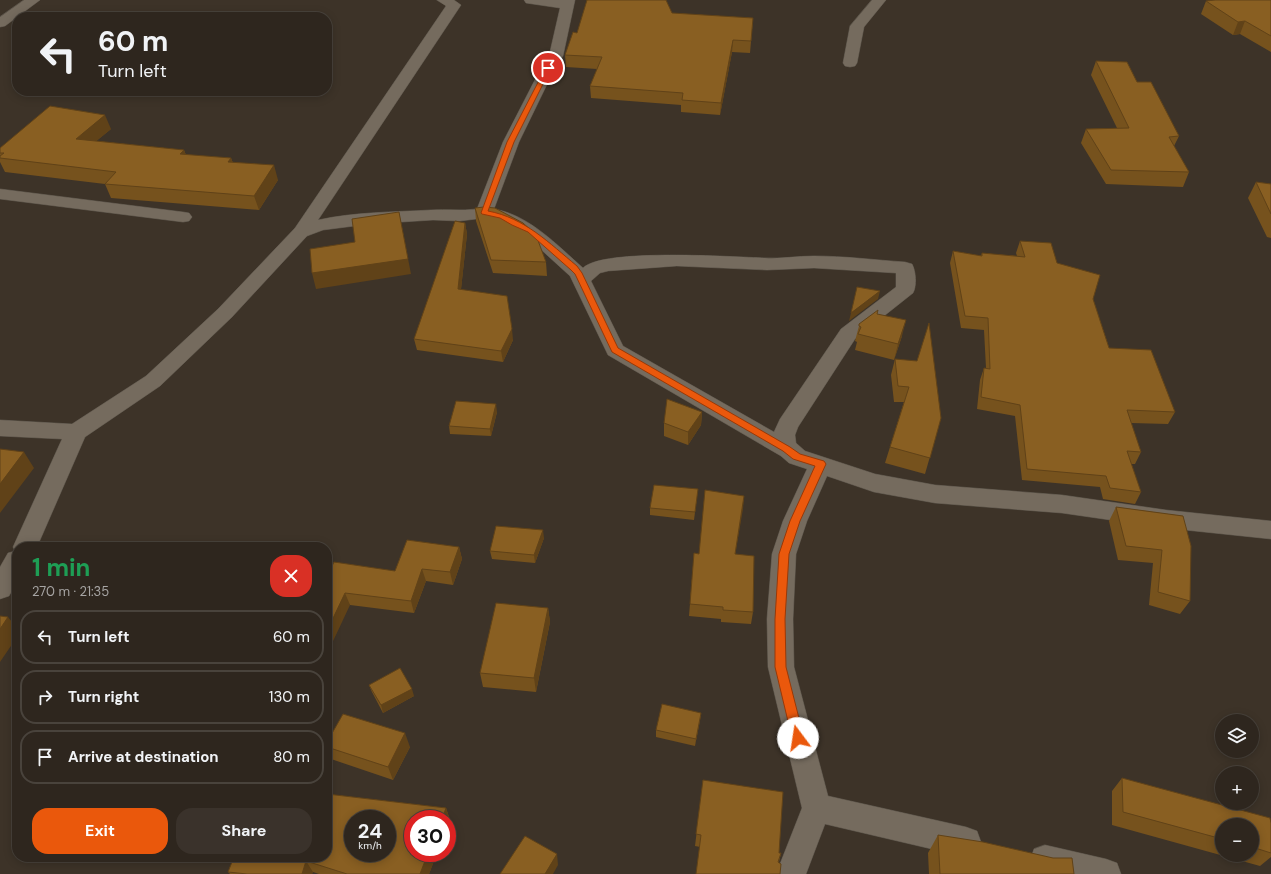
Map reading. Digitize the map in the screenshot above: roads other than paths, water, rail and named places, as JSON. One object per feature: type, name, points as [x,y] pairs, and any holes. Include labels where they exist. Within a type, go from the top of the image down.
[{"type":"street","points":[[16,12],[33,0]]},
{"type":"street","points":[[484,213],[511,142],[556,56],[567,2],[531,0]]},
{"type":"street","points":[[850,63],[857,26],[879,0]]},
{"type":"street","points":[[26,542],[76,432],[153,381],[225,313],[280,256],[301,232],[453,2]]},
{"type":"street","points":[[0,23],[12,15]]},
{"type":"street","points":[[0,194],[182,217]]},
{"type":"street","points":[[301,232],[320,225],[370,219],[433,215],[460,216],[484,213],[502,216],[531,231],[578,273],[586,276],[593,270],[608,265],[677,260],[767,264],[814,262],[905,268],[906,289],[848,334],[788,425],[783,439],[786,449]]},
{"type":"street","points":[[578,273],[615,350],[786,449],[797,457],[874,483],[935,494],[1062,504],[1166,519],[1271,530]]},
{"type":"street","points":[[0,428],[76,432]]},
{"type":"street","points":[[791,874],[818,808],[802,752],[781,667],[780,619],[784,554],[795,521],[821,464]]},
{"type":"street","points":[[0,589],[12,569]]},
{"type":"street","points":[[818,808],[992,848]]},
{"type":"street","points":[[1023,855],[1106,874]]}]
